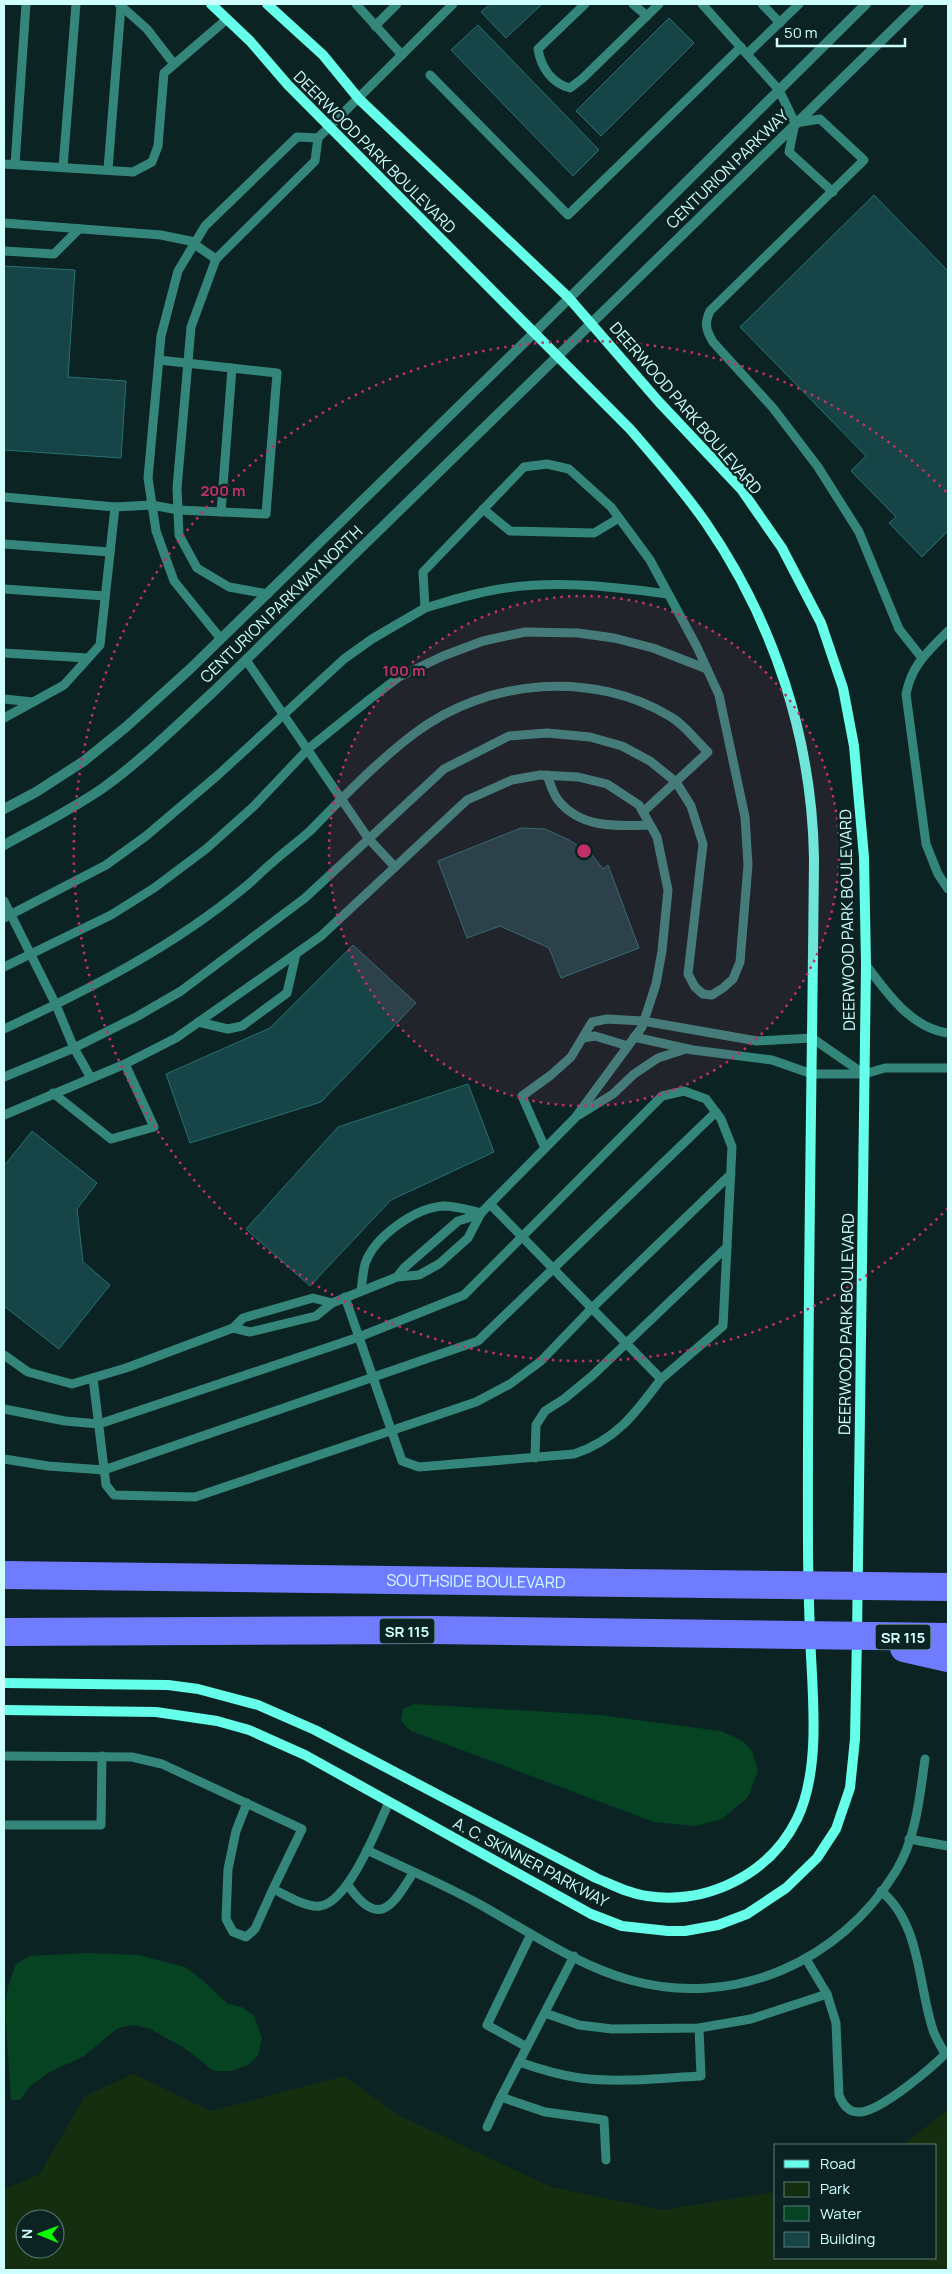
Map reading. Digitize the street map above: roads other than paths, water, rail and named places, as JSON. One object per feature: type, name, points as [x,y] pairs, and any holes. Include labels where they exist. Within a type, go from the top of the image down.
[{"type":"highway","name":"SOUTHSIDE BOULEVARD","points":[[4,1574],[948,1587]]},
{"type":"highway","name":"SR 115","points":[[4,1632],[429,1630],[948,1637]]},
{"type":"highway","points":[[857,1636],[948,1658]]},
{"type":"main road","name":"DEERWOOD PARK BOULEVARD","points":[[211,4],[330,128],[630,429],[673,478],[736,570],[771,643],[792,703],[805,759],[813,814],[808,1585],[810,1635]]},
{"type":"main road","name":"DEERWOOD PARK BOULEVARD","points":[[267,4],[323,55],[359,99],[568,297],[659,402],[741,489],[782,548],[821,623],[843,688],[854,746],[864,848],[866,965],[857,1636]]},
{"type":"main road","name":"A. C. SKINNER PARKWAY","points":[[4,1683],[168,1685],[198,1689],[258,1705],[315,1730],[596,1878],[637,1894],[680,1897],[710,1892],[733,1883],[749,1873],[775,1851],[788,1835],[798,1816],[810,1783],[812,1763],[813,1701],[810,1635]]},
{"type":"main road","name":"A. C. SKINNER PARKWAY","points":[[4,1710],[156,1712],[217,1721],[277,1741],[577,1907],[622,1926],[653,1931],[685,1931],[731,1921],[760,1907],[803,1872],[826,1846],[842,1817],[853,1767],[857,1636]]},
{"type":"street","name":"CENTURION PARKWAY","points":[[534,334],[568,297],[866,4]]},
{"type":"street","name":"CENTURION PARKWAY","points":[[556,356],[918,4]]},
{"type":"street","name":"CENTURION PARKWAY NORTH","points":[[4,809],[36,792],[84,761],[126,727],[268,594],[534,334]]},
{"type":"street","name":"CENTURION PARKWAY NORTH","points":[[4,846],[52,820],[103,787],[147,752],[246,660],[556,356]]},
{"type":"lane","points":[[15,164],[26,4]]},
{"type":"lane","points":[[62,167],[76,4]]},
{"type":"lane","points":[[356,4],[402,56]]},
{"type":"lane","points":[[376,26],[397,4]]},
{"type":"lane","points":[[268,594],[229,587],[197,568],[179,535],[176,488],[191,327],[216,259],[314,161],[318,138],[453,4]]},
{"type":"lane","points":[[585,4],[538,49],[540,63],[558,85],[570,88],[583,78],[659,4]]},
{"type":"lane","points":[[633,4],[647,16]]},
{"type":"lane","points":[[702,4],[779,90],[795,123],[789,152],[833,192]]},
{"type":"lane","points":[[762,4],[780,22]]},
{"type":"lane","points":[[430,75],[568,215],[744,51],[799,4]]},
{"type":"lane","points":[[108,169],[120,5]]},
{"type":"lane","points":[[120,5],[147,29],[174,64]]},
{"type":"lane","points":[[4,164],[134,172],[152,162],[158,146],[164,73],[227,19]]},
{"type":"lane","points":[[795,123],[820,119],[864,160],[710,312],[706,321],[706,331],[713,342],[773,408],[818,467],[859,532],[899,629],[922,658]]},
{"type":"lane","points":[[221,639],[174,581],[156,531],[148,478],[161,336],[178,271],[205,226],[297,137],[318,138]]},
{"type":"lane","points":[[4,223],[162,235],[194,243],[216,259]]},
{"type":"lane","points":[[4,251],[54,254],[79,229]]},
{"type":"lane","points":[[4,496],[115,506],[152,505],[178,510],[266,514],[278,373],[159,360]]},
{"type":"lane","points":[[220,512],[232,368]]},
{"type":"lane","points":[[4,1077],[74,1048],[181,992],[304,898],[444,769],[509,736],[547,733],[598,739],[622,746],[650,761],[676,782],[691,806],[703,844],[688,974],[695,987],[703,994],[712,995],[733,979],[740,962],[748,865],[745,818],[736,769],[718,695],[707,669],[650,560],[611,507],[569,469],[547,464],[524,467],[423,572],[426,608]]},
{"type":"lane","points":[[4,718],[64,685],[100,645],[115,506]]},
{"type":"lane","points":[[484,510],[510,531],[594,533],[619,518]]},
{"type":"lane","points":[[4,544],[110,552]]},
{"type":"lane","points":[[7,917],[106,865],[146,836],[218,775],[351,654],[372,639],[426,608],[488,591],[532,585],[616,587],[668,594]]},
{"type":"lane","points":[[4,589],[105,596]]},
{"type":"lane","points":[[948,631],[922,658],[909,676],[906,694],[926,844],[938,874],[948,889]]},
{"type":"lane","points":[[4,967],[111,915],[176,871],[206,849],[254,806],[308,749],[399,677],[443,656],[483,640],[525,632],[578,633],[654,648],[707,669]]},
{"type":"lane","points":[[4,653],[88,658]]},
{"type":"lane","points":[[246,660],[368,838],[395,867]]},
{"type":"lane","points":[[4,1029],[134,965],[205,916],[244,888],[310,831],[342,798],[416,732],[456,707],[496,694],[540,686],[573,686],[610,691],[645,703],[674,718],[708,752],[643,812]]},
{"type":"lane","points":[[4,699],[33,702]]},
{"type":"lane","points":[[547,775],[557,800],[577,818],[607,826],[650,825]]},
{"type":"lane","points":[[4,1115],[125,1064],[176,1038],[321,936],[466,800],[512,780],[547,775],[578,778],[607,784],[639,804],[657,837],[668,890],[656,984],[642,1027],[575,1118],[490,1204],[481,1214],[468,1238],[439,1264],[419,1275],[397,1277],[345,1297],[332,1303],[316,1316],[250,1332],[232,1328]]},
{"type":"lane","points":[[4,901],[7,917],[30,954],[56,1005],[74,1048],[91,1078]]},
{"type":"lane","points":[[198,1022],[228,1029],[242,1026],[287,993],[296,954]]},
{"type":"lane","points":[[866,965],[893,1000],[917,1020],[948,1033]]},
{"type":"lane","points":[[545,1148],[522,1096],[551,1076],[571,1057],[592,1022],[607,1019],[643,1021],[757,1041],[812,1038],[864,1074]]},
{"type":"lane","points":[[583,1038],[595,1036],[628,1046]]},
{"type":"lane","points":[[634,1037],[688,1049],[772,1060],[812,1074],[864,1074],[885,1068],[948,1068]]},
{"type":"lane","points":[[575,1118],[613,1094],[634,1074],[658,1058],[688,1049]]},
{"type":"lane","points":[[53,1093],[111,1140],[154,1128],[125,1064]]},
{"type":"lane","points":[[4,1409],[65,1421],[99,1424],[359,1337],[464,1295],[662,1096],[684,1091],[706,1099],[716,1112],[732,1147],[723,1326],[661,1379],[634,1415],[612,1435],[593,1448],[574,1454],[419,1467],[402,1461],[391,1430],[359,1337],[345,1297]]},
{"type":"lane","points":[[4,1459],[48,1466],[104,1470],[478,1340],[716,1112]]},
{"type":"lane","points":[[93,1378],[106,1485],[114,1496],[195,1497],[476,1402],[510,1384],[541,1361],[592,1308],[731,1174]]},
{"type":"lane","points":[[490,1204],[661,1379]]},
{"type":"lane","points":[[361,1291],[365,1264],[376,1245],[395,1228],[414,1215],[441,1206],[458,1207],[481,1214]]},
{"type":"lane","points":[[397,1277],[404,1268],[458,1221],[481,1214]]},
{"type":"lane","points":[[535,1458],[536,1425],[545,1411],[564,1400],[727,1247]]},
{"type":"lane","points":[[4,1355],[28,1372],[72,1384],[126,1368],[232,1328],[243,1318],[312,1298],[332,1303]]},
{"type":"lane","points":[[4,1756],[132,1757],[162,1764],[248,1803],[302,1829],[255,1929],[246,1937],[233,1932],[226,1919],[228,1869],[236,1831],[248,1803]]},
{"type":"lane","points":[[4,1825],[101,1825],[102,1756]]},
{"type":"lane","points":[[367,1850],[477,1903],[531,1934],[604,1971],[629,1980],[655,1986],[682,1989],[715,1988],[756,1980],[784,1971],[806,1959],[848,1930],[897,1870],[909,1840],[920,1799],[925,1759]]},
{"type":"lane","points":[[273,1889],[306,1904],[320,1906],[334,1899],[348,1885],[367,1850],[389,1802]]},
{"type":"lane","points":[[909,1840],[948,1846]]},
{"type":"lane","points":[[348,1885],[359,1902],[372,1909],[386,1908],[396,1900],[413,1873]]},
{"type":"lane","points":[[806,1959],[827,1994],[836,2023],[839,2094],[841,2101],[849,2109],[862,2112],[876,2106],[901,2090],[947,2053],[932,2028],[920,1969],[900,1912],[892,1900],[881,1891]]},
{"type":"lane","points":[[527,2047],[487,2025],[531,1934]]},
{"type":"lane","points":[[488,2127],[501,2097],[574,1956]]},
{"type":"lane","points":[[545,2013],[579,2025],[612,2029],[699,2028],[751,2019],[827,1994]]},
{"type":"lane","points":[[519,2062],[548,2072],[579,2078],[611,2080],[701,2076],[699,2028]]},
{"type":"lane","points":[[501,2097],[544,2112],[604,2120],[606,2160]]},
{"type":"water","points":[[414,1704],[599,1715],[721,1731],[743,1741],[752,1751],[758,1771],[748,1797],[722,1819],[695,1826],[654,1822],[411,1731],[401,1721],[403,1709]]},
{"type":"water","points":[[87,1953],[138,1955],[185,1967],[228,2004],[242,2007],[254,2016],[262,2038],[258,2056],[248,2065],[231,2071],[214,2071],[183,2047],[148,2028],[133,2025],[118,2028],[84,2056],[48,2073],[29,2087],[20,2100],[11,2100],[5,2008],[8,1987],[16,1964],[30,1956]]}]
